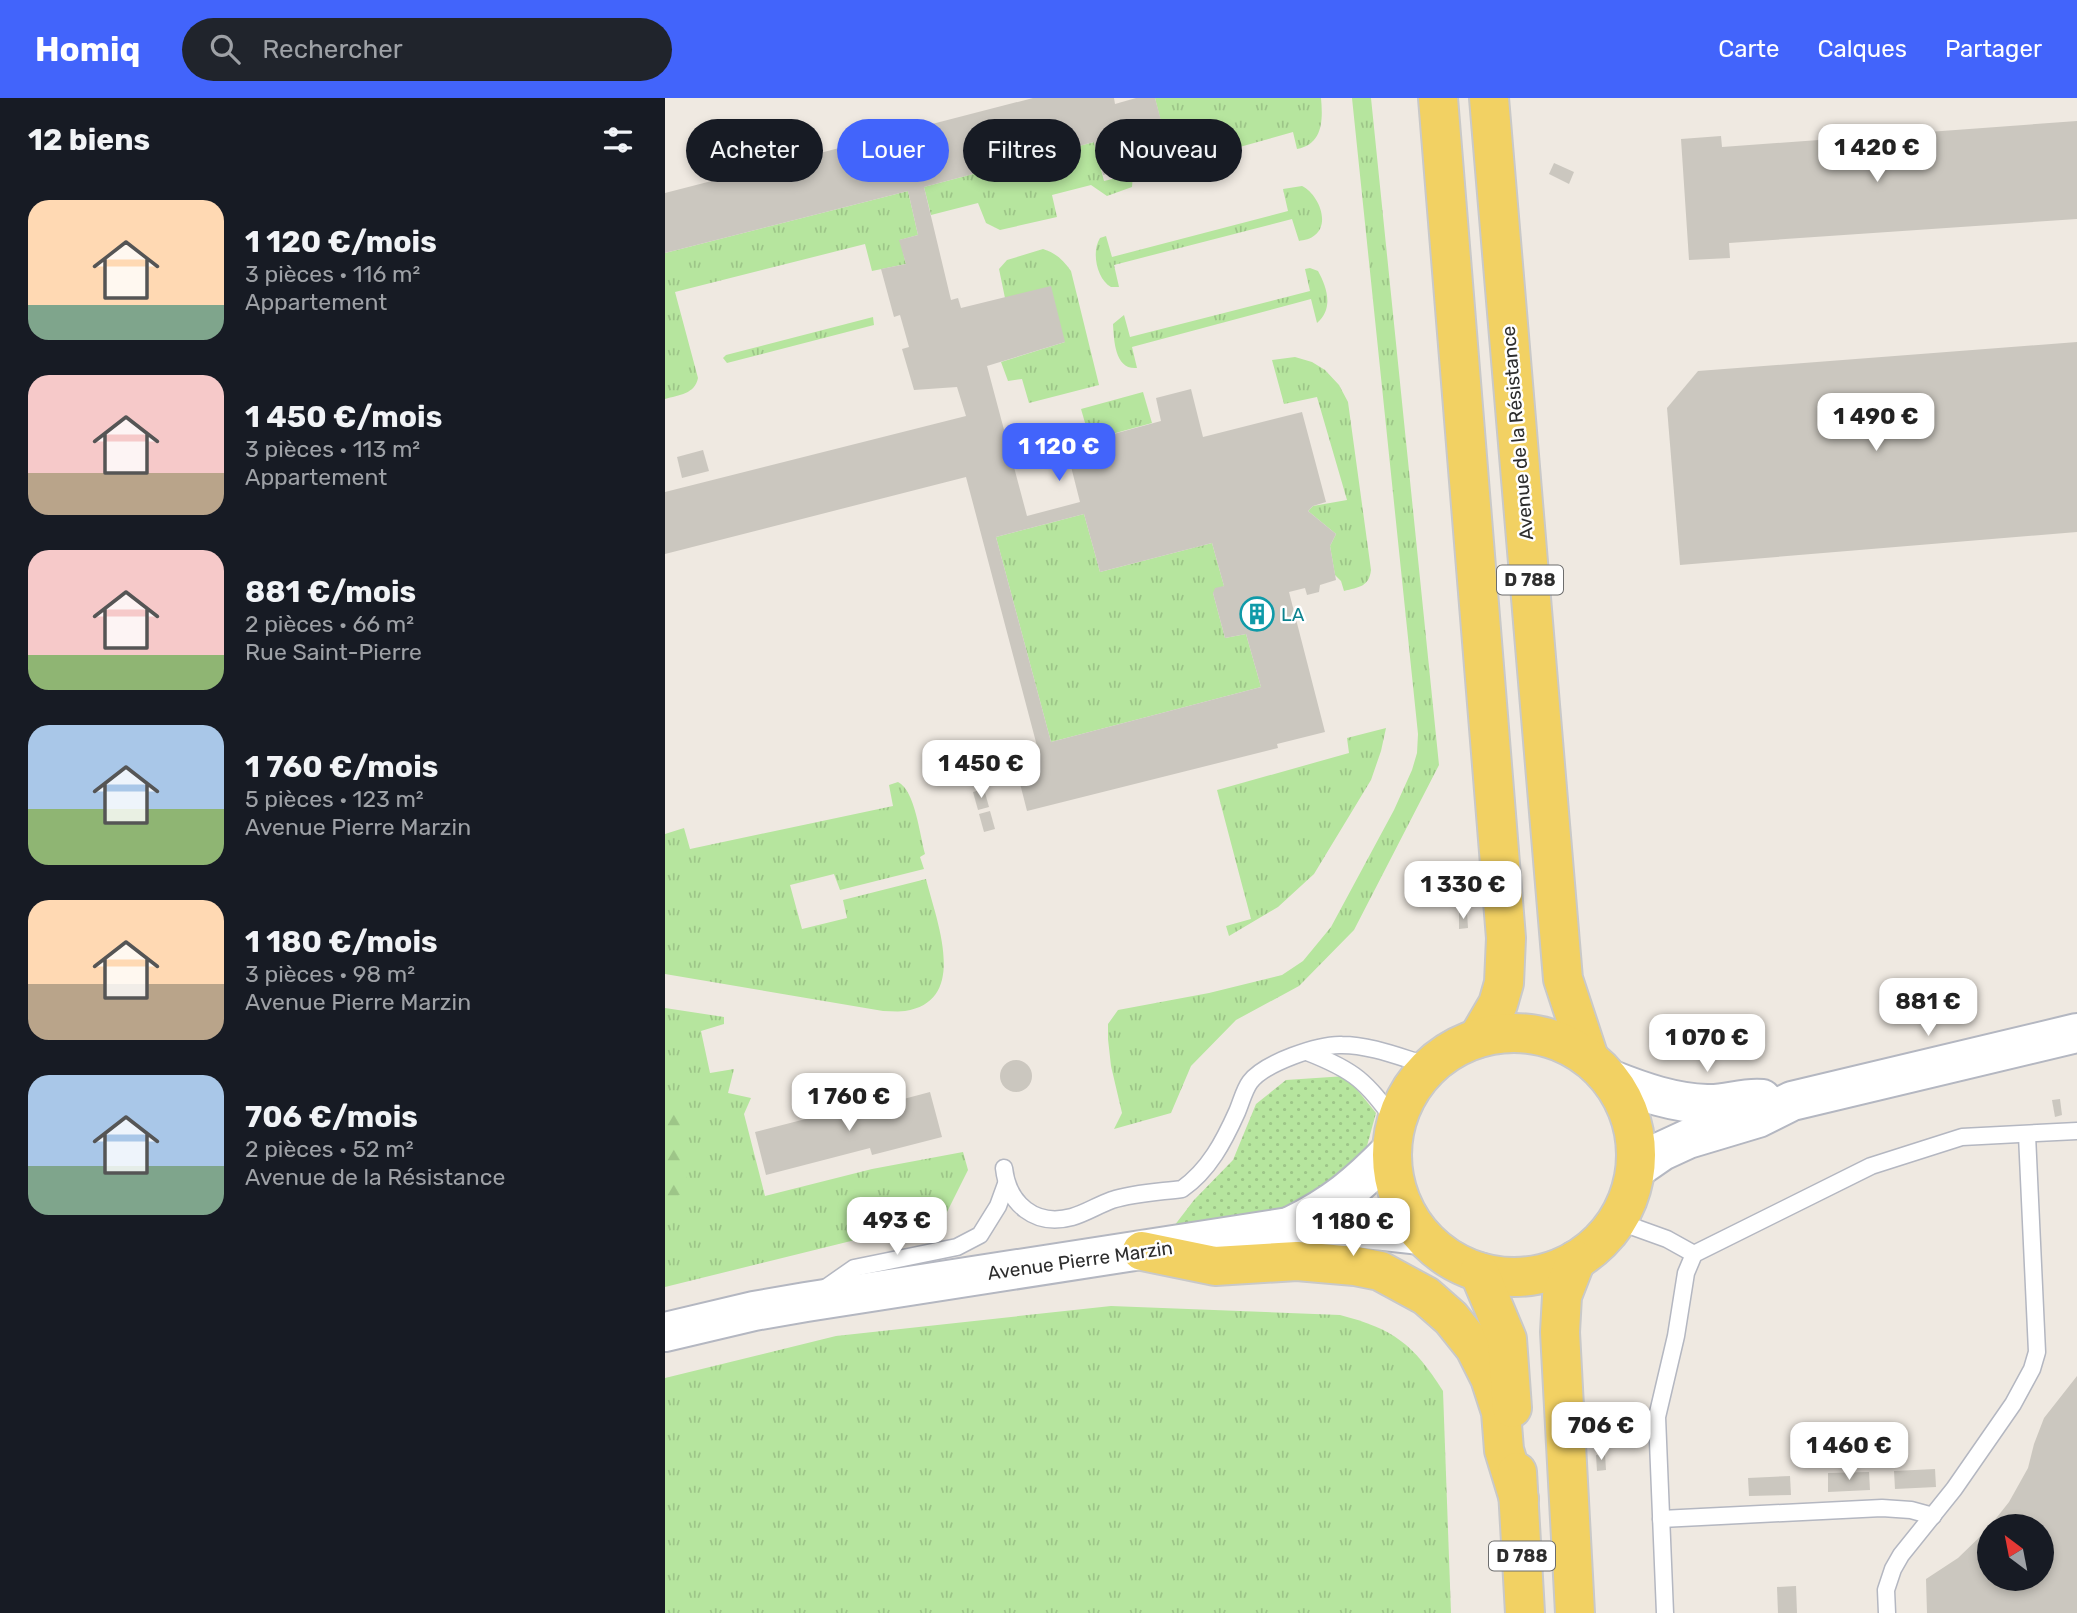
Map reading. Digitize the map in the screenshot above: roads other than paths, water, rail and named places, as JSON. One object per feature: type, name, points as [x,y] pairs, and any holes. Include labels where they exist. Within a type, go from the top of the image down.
[{"type":"main road","name":"D 788","points":[[1438,98],[1506,938],[1504,983],[1498,1004],[1478,1038]]},
{"type":"main road","name":"Avenue de la Résistance","points":[[1489,98],[1563,979],[1600,1069]]},
{"type":"main road","points":[[1600,1069],[1620,1093],[1632,1122],[1636,1138],[1636,1169],[1629,1196],[1617,1221],[1599,1243],[1576,1260],[1550,1272],[1516,1277],[1479,1272],[1454,1262],[1421,1235],[1411,1223],[1399,1197],[1395,1182],[1394,1136],[1409,1092],[1430,1066],[1461,1045],[1478,1038],[1495,1034],[1528,1033],[1560,1041],[1600,1069],[1645,1094],[1709,1105],[1752,1098],[1792,1101]]},
{"type":"main road","points":[[1636,1169],[1662,1151],[1688,1139],[1758,1118],[1792,1101],[2077,1033]]},
{"type":"main road","name":"Avenue Pierre Marzin","points":[[1289,1227],[1324,1210],[1352,1189],[1394,1136]]},
{"type":"main road","name":"Avenue Pierre Marzin","points":[[665,1332],[806,1302],[1289,1227],[1357,1228],[1421,1235]]},
{"type":"main road","points":[[1142,1251],[1215,1266],[1297,1261],[1355,1265],[1380,1271],[1426,1296],[1451,1318],[1475,1348],[1490,1378],[1501,1412],[1504,1450],[1519,1499]]},
{"type":"main road","name":"D 788","points":[[1575,1613],[1560,1332],[1562,1296],[1576,1260]]},
{"type":"main road","name":"D 788","points":[[1479,1272],[1507,1339],[1525,1613]]},
{"type":"lane","points":[[806,1302],[854,1268],[957,1247],[980,1235],[998,1206],[1005,1176],[1016,1200],[1029,1212],[1047,1220],[1071,1217],[1114,1200],[1182,1189],[1200,1174],[1226,1137],[1249,1083],[1275,1063],[1340,1045],[1376,1051],[1430,1066]]},
{"type":"lane","points":[[1307,1052],[1341,1065],[1363,1080],[1394,1136]]},
{"type":"lane","points":[[1665,1613],[1657,1417],[1676,1336],[1686,1273],[1694,1254],[1871,1166],[1962,1137],[2077,1132]]},
{"type":"lane","points":[[1887,1613],[1886,1590],[1901,1555],[1933,1516],[2013,1404],[2032,1369],[2037,1352],[2027,1135]]},
{"type":"lane","points":[[1617,1221],[1667,1239],[1694,1254]]},
{"type":"lane","points":[[1661,1519],[1882,1508],[1911,1510],[1933,1516]]},
{"type":"place","name":"LA","points":[[1257,614]]}]
